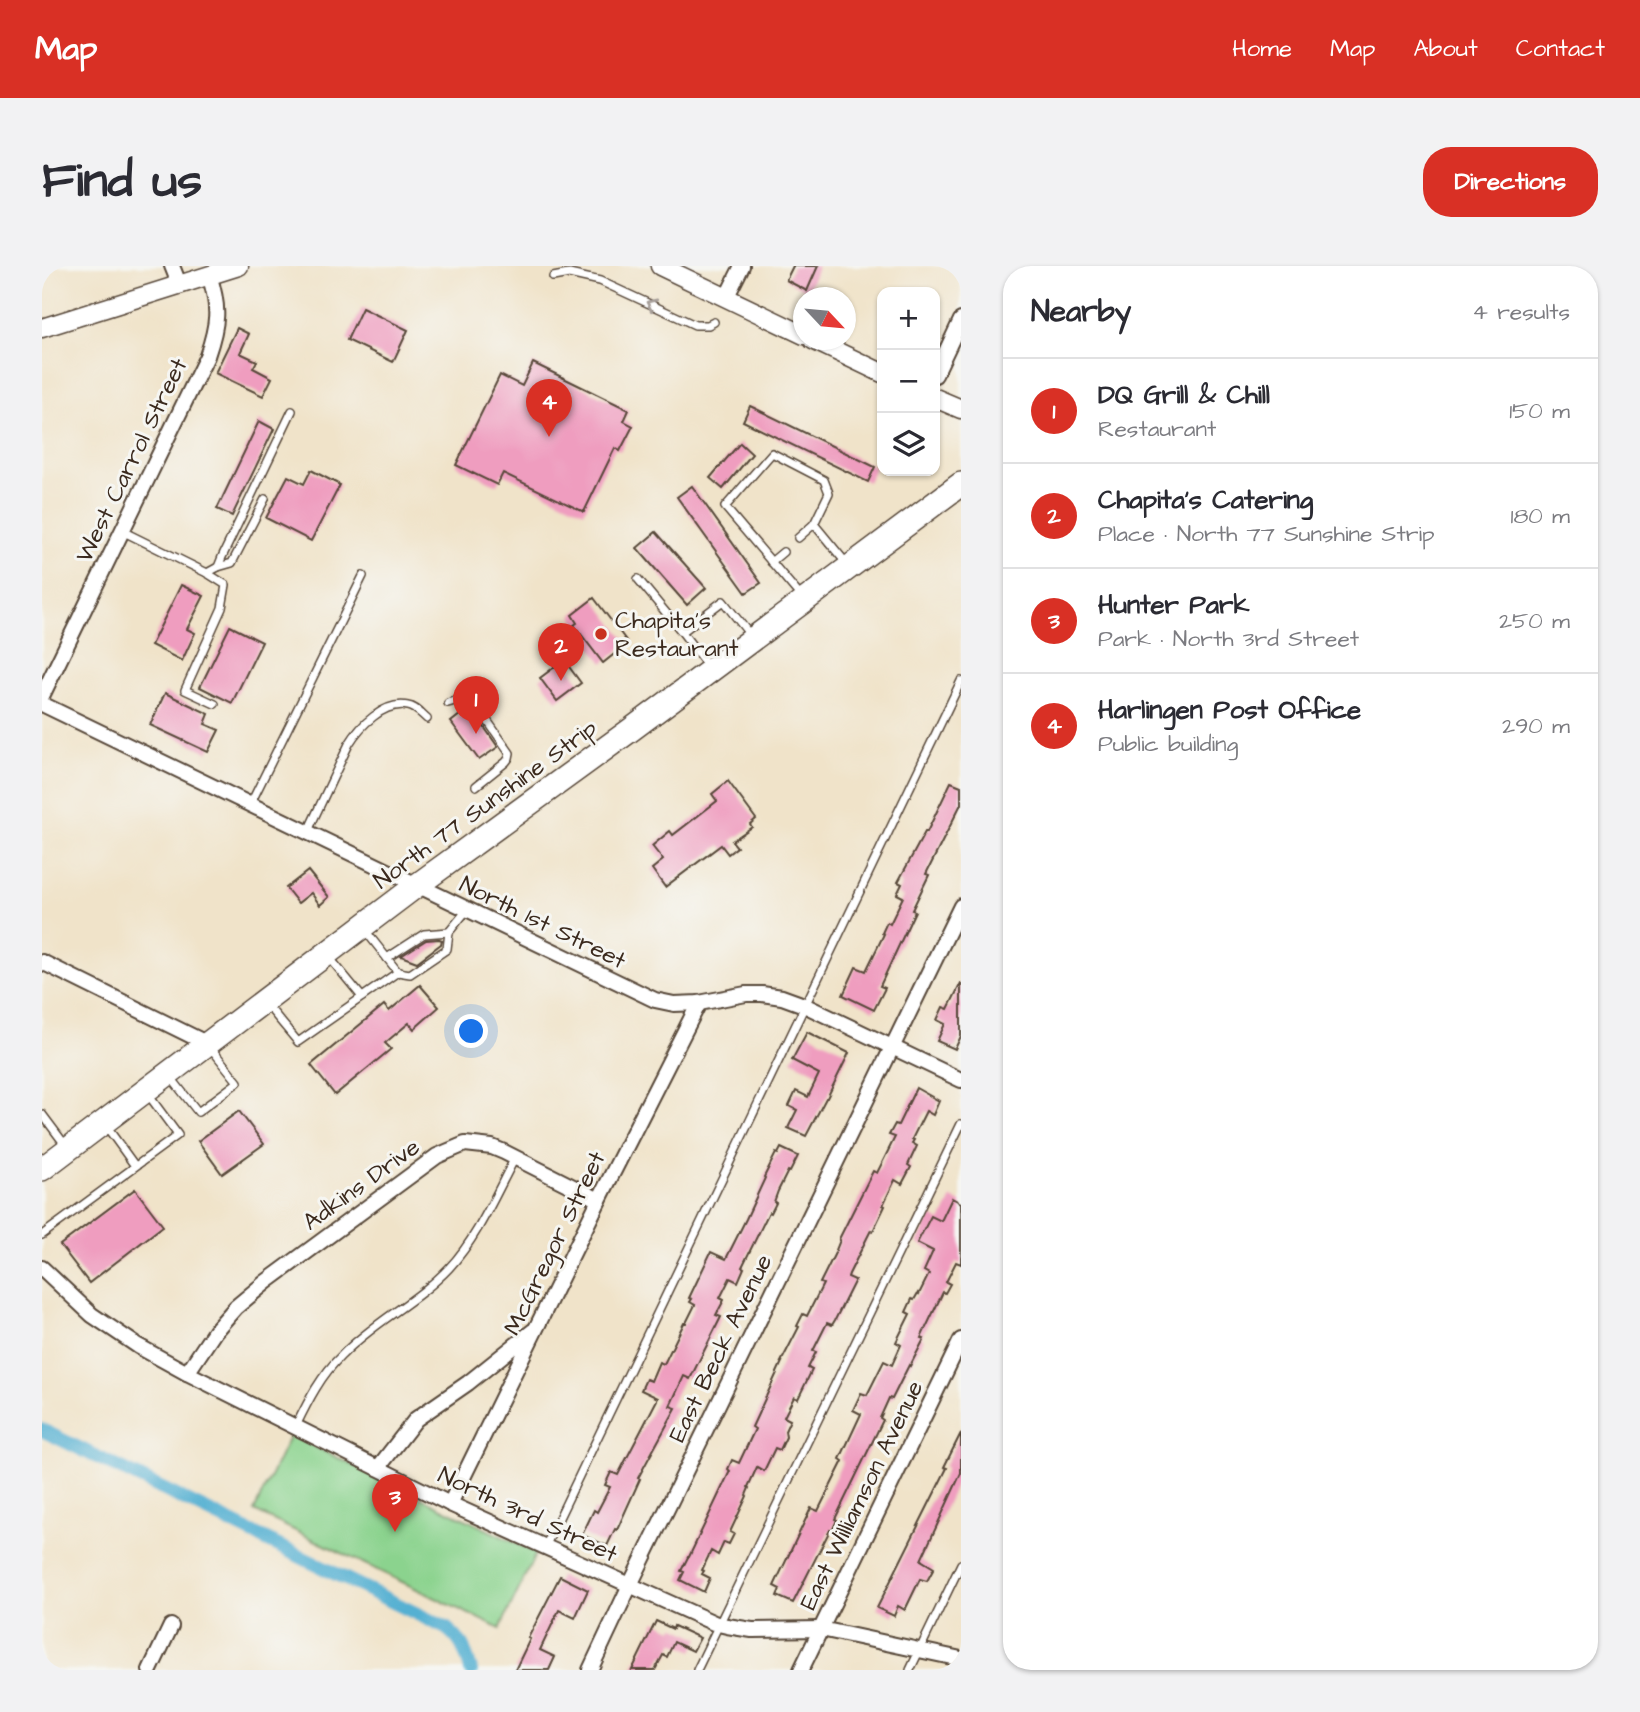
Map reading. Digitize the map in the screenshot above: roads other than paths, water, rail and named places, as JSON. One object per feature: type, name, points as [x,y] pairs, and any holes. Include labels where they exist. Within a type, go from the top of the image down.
[{"type":"main road","name":"North 77 Sunshine Strip","points":[[42,1169],[416,886],[961,484]]},
{"type":"street","points":[[172,266],[176,276],[175,286]]},
{"type":"street","points":[[660,266],[793,330]]},
{"type":"street","points":[[726,298],[742,266]]},
{"type":"street","points":[[42,328],[225,269]]},
{"type":"street","name":"West Carrol Street","points":[[42,696],[207,356],[217,315],[215,293],[225,269]]},
{"type":"street","points":[[940,365],[959,329]]},
{"type":"street","points":[[834,350],[877,371]]},
{"type":"street","points":[[940,400],[961,409]]},
{"type":"street","name":"North 1st Street","points":[[42,704],[655,1000],[674,1004],[699,1003],[746,994],[782,997],[961,1080]]},
{"type":"street","name":"East Beck Avenue","points":[[590,1670],[961,906]]},
{"type":"street","points":[[42,962],[208,1044]]},
{"type":"street","name":"McGregor Street","points":[[450,1504],[699,1003]]},
{"type":"street","name":"Adkins Drive","points":[[187,1373],[215,1331],[236,1307],[266,1282],[437,1156],[465,1144],[492,1147],[599,1200]]},
{"type":"street","name":"North 3rd Street","points":[[42,1268],[92,1315],[138,1346],[187,1373],[450,1504],[720,1624],[752,1630],[821,1629],[961,1659]]},
{"type":"street","points":[[378,1468],[416,1419],[468,1383],[536,1328]]},
{"type":"street","name":"East Williamson Avenue","points":[[801,1670],[961,1340]]},
{"type":"street","points":[[150,1670],[172,1626]]},
{"type":"lane","points":[[553,277],[569,274],[587,277],[611,285],[695,325],[714,322]]},
{"type":"lane","points":[[218,567],[292,411]]},
{"type":"lane","points":[[798,538],[814,524],[829,493],[824,480],[772,453],[725,507],[804,601]]},
{"type":"lane","points":[[207,573],[232,563],[265,499]]},
{"type":"lane","points":[[814,524],[849,568]]},
{"type":"lane","points":[[122,531],[226,585],[222,608],[185,690],[215,704]]},
{"type":"lane","points":[[771,562],[783,552]]},
{"type":"lane","points":[[250,805],[363,576]]},
{"type":"lane","points":[[638,579],[711,670]]},
{"type":"lane","points":[[682,632],[723,601],[753,639]]},
{"type":"lane","points":[[545,1547],[961,681]]},
{"type":"lane","points":[[448,703],[470,700],[510,752],[506,762],[476,786]]},
{"type":"lane","points":[[307,832],[349,744],[365,724],[397,706],[407,705],[415,708],[427,719]]},
{"type":"lane","points":[[362,927],[398,972],[410,974],[430,957],[447,949],[449,932],[467,910]]},
{"type":"lane","points":[[387,958],[425,934],[449,932]]},
{"type":"lane","points":[[327,954],[362,998]]},
{"type":"lane","points":[[264,1001],[298,1042],[398,972]]},
{"type":"lane","points":[[168,1074],[198,1112],[228,1090],[238,1082],[208,1044]]},
{"type":"lane","points":[[42,1235],[178,1135],[146,1091]]},
{"type":"lane","points":[[42,1114],[68,1150]]},
{"type":"lane","points":[[104,1123],[135,1166]]},
{"type":"lane","points":[[697,1670],[961,1124]]},
{"type":"lane","points":[[295,1427],[321,1380],[340,1356],[451,1266],[473,1234],[515,1157]]},
{"type":"lane","points":[[910,1670],[961,1564]]},
{"type":"waterway","points":[[42,1430],[446,1628],[460,1642],[471,1670]]},
{"type":"place","name":"Harlingen Post Office","points":[[549,437]]},
{"type":"place","name":"Chapita's Restaurant","points":[[601,634]]},
{"type":"place","name":"Chapita's Catering","points":[[561,681]]},
{"type":"place","name":"DQ Grill & Chill","points":[[476,734]]},
{"type":"place","name":"Hunter Park","points":[[395,1532]]}]
